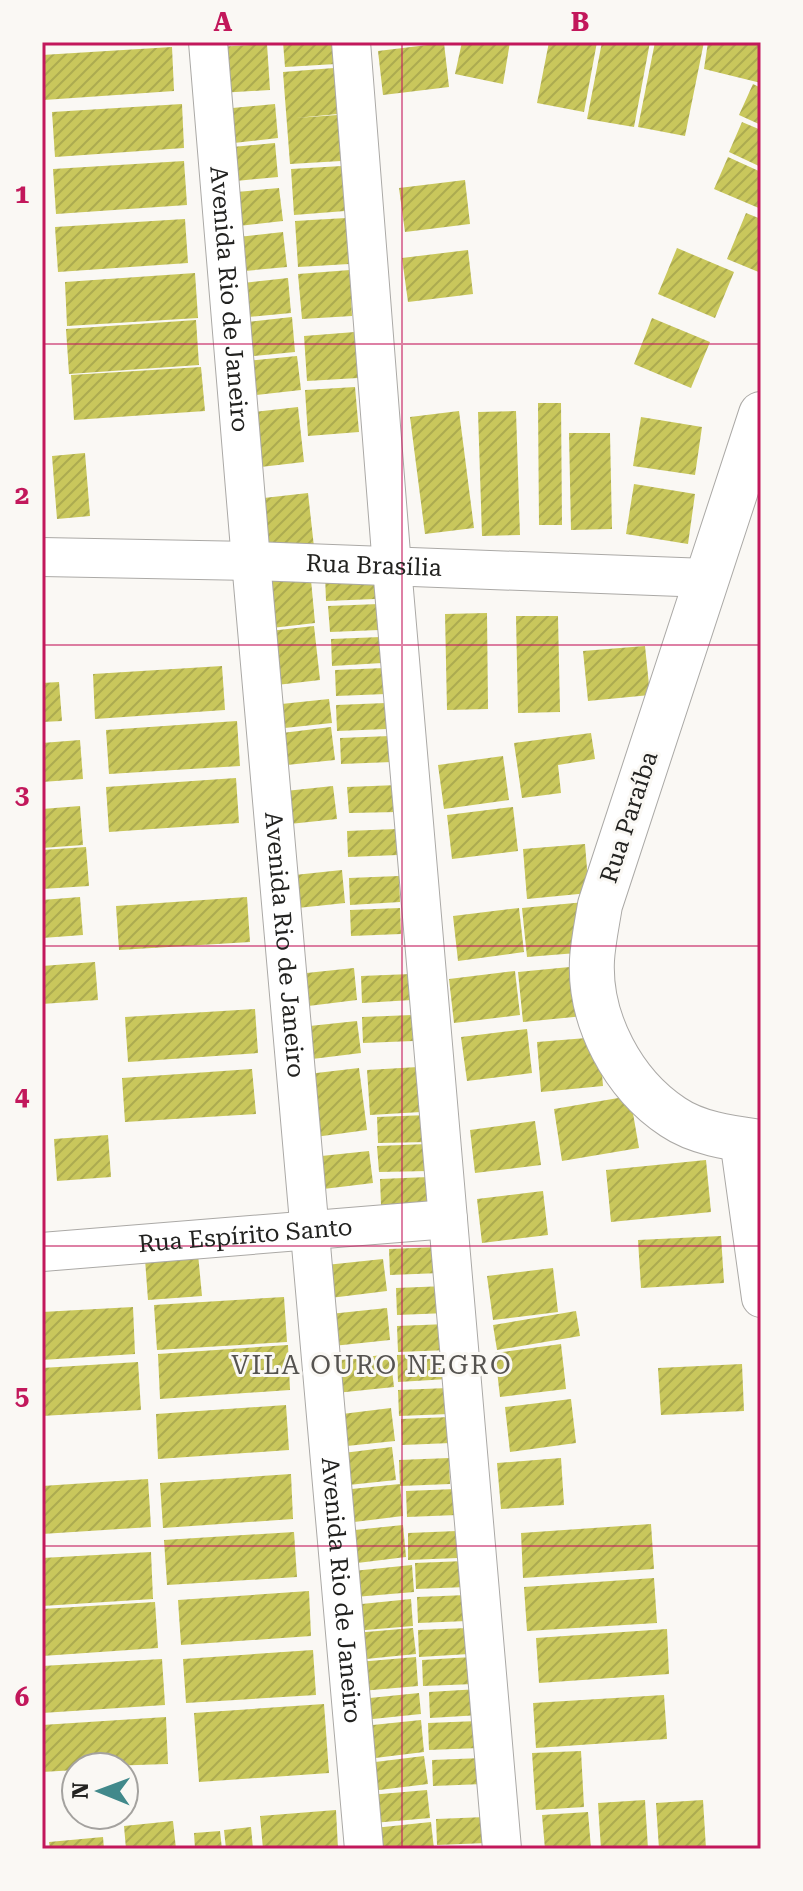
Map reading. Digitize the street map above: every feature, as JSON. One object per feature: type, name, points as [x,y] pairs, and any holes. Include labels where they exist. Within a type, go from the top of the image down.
[{"type":"main road","name":"Rua Paraíba","points":[[750,1140],[718,1135],[674,1118],[644,1091],[613,1052],[597,1005],[592,962],[600,905],[761,414]]},
{"type":"street","name":"Avenida Rio de Janeiro","points":[[208,42],[364,1849]]},
{"type":"street","points":[[351,42],[392,567],[502,1849]]},
{"type":"street","name":"Rua Brasília","points":[[42,557],[251,561],[707,578]]},
{"type":"street","points":[[750,1140],[761,1298]]},
{"type":"street","name":"Rua Espírito Santo","points":[[42,1252],[448,1219]]},
{"type":"building","points":[[283,42],[334,42],[336,64],[285,67]]},
{"type":"building","points":[[462,42],[510,42],[503,84],[455,74]]},
{"type":"building","points":[[549,42],[597,42],[584,112],[537,103]]},
{"type":"building","points":[[602,42],[650,42],[634,127],[587,119]]},
{"type":"building","points":[[655,42],[704,42],[685,136],[638,127]]},
{"type":"building","points":[[708,42],[761,44],[761,83],[704,69]]},
{"type":"building","points":[[444,43],[449,87],[383,95],[378,51]]},
{"type":"building","points":[[267,44],[270,90],[219,93],[216,47]]},
{"type":"building","points":[[172,47],[174,91],[44,100],[42,55]]},
{"type":"building","points":[[334,68],[338,114],[296,118],[337,115],[341,161],[290,164],[283,72]]},
{"type":"building","points":[[753,84],[761,88],[761,125],[739,115]]},
{"type":"building","points":[[182,104],[184,148],[55,157],[52,112]]},
{"type":"building","points":[[275,104],[278,138],[225,144],[222,109]]},
{"type":"building","points":[[742,122],[761,130],[761,167],[729,152]]},
{"type":"building","points":[[275,143],[278,177],[226,182],[222,148]]},
{"type":"building","points":[[728,157],[761,172],[761,209],[714,189]]},
{"type":"building","points":[[184,161],[187,205],[56,214],[53,169]]},
{"type":"building","points":[[342,166],[345,211],[294,215],[291,169]]},
{"type":"building","points":[[465,180],[470,224],[405,232],[399,188]]},
{"type":"building","points":[[279,188],[283,221],[230,227],[226,193]]},
{"type":"building","points":[[746,213],[761,219],[761,273],[727,259]]},
{"type":"building","points":[[346,218],[349,264],[298,267],[295,221]]},
{"type":"building","points":[[185,219],[188,263],[58,272],[55,227]]},
{"type":"building","points":[[283,232],[287,267],[234,272],[230,238]]},
{"type":"building","points":[[677,248],[734,272],[715,318],[658,294]]},
{"type":"building","points":[[468,250],[473,294],[408,302],[402,258]]},
{"type":"building","points":[[350,270],[352,316],[302,319],[298,274]]},
{"type":"building","points":[[195,273],[198,318],[67,326],[65,282]]},
{"type":"building","points":[[288,278],[291,313],[238,318],[235,284]]},
{"type":"building","points":[[292,317],[295,352],[243,357],[239,323]]},
{"type":"building","points":[[652,318],[710,342],[691,388],[634,364]]},
{"type":"building","points":[[196,320],[199,365],[69,374],[66,329]]},
{"type":"building","points":[[355,332],[358,378],[307,381],[304,336]]},
{"type":"building","points":[[297,356],[301,390],[248,396],[245,361]]},
{"type":"building","points":[[201,367],[205,411],[74,420],[71,375]]},
{"type":"building","points":[[355,387],[359,432],[308,436],[305,390]]},
{"type":"building","points":[[538,403],[561,403],[562,525],[539,525]]},
{"type":"building","points":[[298,407],[304,462],[252,468],[245,413]]},
{"type":"building","points":[[459,411],[474,528],[425,534],[410,417]]},
{"type":"building","points":[[516,411],[520,535],[482,536],[478,412]]},
{"type":"building","points":[[641,417],[702,427],[695,475],[633,466]]},
{"type":"building","points":[[569,433],[610,433],[612,529],[571,530]]},
{"type":"building","points":[[85,453],[90,516],[57,519],[52,456]]},
{"type":"building","points":[[634,484],[695,494],[688,544],[626,534]]},
{"type":"building","points":[[308,493],[314,547],[262,554],[255,499]]},
{"type":"building","points":[[310,569],[315,623],[263,629],[257,575]]},
{"type":"building","points":[[375,573],[375,599],[326,601],[325,575]]},
{"type":"building","points":[[379,604],[379,630],[330,632],[328,606]]},
{"type":"building","points":[[487,613],[488,709],[447,710],[445,614]]},
{"type":"building","points":[[516,616],[558,616],[560,712],[518,713]]},
{"type":"building","points":[[314,626],[320,680],[268,686],[261,632]]},
{"type":"building","points":[[381,637],[382,663],[332,666],[331,639]]},
{"type":"building","points":[[645,646],[650,695],[588,701],[583,651]]},
{"type":"building","points":[[222,666],[225,710],[95,719],[93,674]]},
{"type":"building","points":[[385,668],[386,694],[336,696],[335,670]]},
{"type":"building","points":[[59,682],[62,721],[42,722],[42,683]]},
{"type":"building","points":[[329,699],[332,723],[275,729],[272,705]]},
{"type":"building","points":[[386,703],[387,729],[337,731],[336,705]]},
{"type":"building","points":[[237,721],[240,766],[109,774],[106,730]]},
{"type":"building","points":[[331,727],[335,760],[277,766],[274,734]]},
{"type":"building","points":[[591,733],[595,759],[558,765],[561,793],[522,798],[514,743]]},
{"type":"building","points":[[390,736],[392,762],[341,764],[340,738]]},
{"type":"building","points":[[80,740],[83,779],[42,782],[42,743]]},
{"type":"building","points":[[503,756],[509,800],[444,809],[438,765]]},
{"type":"building","points":[[236,778],[239,823],[109,832],[106,787]]},
{"type":"building","points":[[398,785],[398,812],[349,813],[347,787]]},
{"type":"building","points":[[333,786],[337,819],[280,825],[276,792]]},
{"type":"building","points":[[80,806],[83,845],[42,848],[42,809]]},
{"type":"building","points":[[513,807],[518,851],[452,859],[447,815]]},
{"type":"building","points":[[397,829],[398,855],[348,857],[347,831]]},
{"type":"building","points":[[585,844],[589,893],[527,899],[523,849]]},
{"type":"building","points":[[86,847],[89,886],[42,889],[42,850]]},
{"type":"building","points":[[342,870],[345,903],[288,909],[285,876]]},
{"type":"building","points":[[399,876],[400,902],[350,905],[349,878]]},
{"type":"building","points":[[80,897],[83,935],[42,938],[42,900]]},
{"type":"building","points":[[247,897],[250,942],[119,950],[116,906]]},
{"type":"building","points":[[585,902],[589,952],[527,957],[522,908]]},
{"type":"building","points":[[400,908],[401,934],[351,936],[350,910]]},
{"type":"building","points":[[519,908],[524,952],[458,961],[453,916]]},
{"type":"building","points":[[95,962],[98,1000],[42,1004],[42,966]]},
{"type":"building","points":[[580,966],[584,1016],[523,1022],[518,972]]},
{"type":"building","points":[[354,968],[357,1000],[300,1007],[297,974]]},
{"type":"building","points":[[515,971],[520,1015],[454,1023],[449,979]]},
{"type":"building","points":[[411,974],[412,1000],[362,1003],[361,976]]},
{"type":"building","points":[[255,1009],[258,1053],[128,1062],[125,1017]]},
{"type":"building","points":[[412,1015],[413,1041],[363,1043],[362,1017]]},
{"type":"building","points":[[357,1021],[361,1053],[304,1060],[300,1027]]},
{"type":"building","points":[[527,1029],[532,1073],[467,1081],[461,1037]]},
{"type":"building","points":[[599,1037],[603,1086],[541,1092],[537,1042]]},
{"type":"building","points":[[418,1067],[421,1112],[370,1115],[367,1070]]},
{"type":"building","points":[[359,1068],[367,1130],[315,1137],[308,1074]]},
{"type":"building","points":[[252,1069],[256,1114],[125,1122],[122,1078]]},
{"type":"building","points":[[630,1096],[639,1148],[562,1161],[554,1109]]},
{"type":"building","points":[[427,1115],[428,1142],[378,1143],[377,1117]]},
{"type":"building","points":[[535,1121],[541,1165],[475,1173],[470,1130]]},
{"type":"building","points":[[108,1135],[111,1177],[57,1181],[54,1139]]},
{"type":"building","points":[[428,1144],[429,1171],[379,1172],[377,1146]]},
{"type":"building","points":[[369,1151],[373,1183],[315,1190],[312,1157]]},
{"type":"building","points":[[706,1160],[711,1212],[611,1222],[606,1170]]},
{"type":"building","points":[[429,1177],[430,1203],[381,1205],[380,1179]]},
{"type":"building","points":[[543,1191],[548,1235],[482,1243],[477,1199]]},
{"type":"building","points":[[721,1236],[724,1283],[641,1288],[638,1240]]},
{"type":"building","points":[[439,1247],[440,1273],[390,1275],[389,1249]]},
{"type":"building","points":[[198,1254],[202,1296],[148,1300],[145,1259]]},
{"type":"building","points":[[383,1259],[387,1291],[330,1298],[326,1265]]},
{"type":"building","points":[[553,1268],[558,1312],[493,1320],[487,1276]]},
{"type":"building","points":[[446,1286],[447,1313],[397,1315],[396,1288]]},
{"type":"building","points":[[284,1297],[287,1342],[157,1350],[154,1305]]},
{"type":"building","points":[[133,1307],[135,1354],[42,1360],[42,1312]]},
{"type":"building","points":[[387,1308],[390,1340],[333,1346],[330,1314]]},
{"type":"building","points":[[576,1311],[580,1336],[497,1350],[493,1325]]},
{"type":"building","points":[[447,1324],[448,1350],[398,1352],[397,1326]]},
{"type":"building","points":[[561,1344],[566,1389],[500,1397],[495,1353]]},
{"type":"building","points":[[288,1345],[290,1390],[160,1399],[158,1354]]},
{"type":"building","points":[[447,1353],[448,1379],[398,1382],[397,1355]]},
{"type":"building","points":[[390,1354],[394,1387],[336,1393],[333,1361]]},
{"type":"building","points":[[138,1362],[141,1410],[42,1416],[42,1368]]},
{"type":"building","points":[[742,1364],[744,1411],[661,1415],[658,1368]]},
{"type":"building","points":[[448,1388],[449,1414],[399,1416],[398,1390]]},
{"type":"building","points":[[571,1399],[576,1443],[510,1452],[505,1407]]},
{"type":"building","points":[[286,1405],[289,1450],[158,1459],[156,1414]]},
{"type":"building","points":[[391,1408],[395,1441],[337,1447],[334,1415]]},
{"type":"building","points":[[450,1417],[451,1443],[402,1445],[401,1419]]},
{"type":"building","points":[[392,1447],[396,1480],[339,1486],[335,1454]]},
{"type":"building","points":[[449,1458],[450,1484],[400,1486],[399,1460]]},
{"type":"building","points":[[561,1458],[564,1505],[501,1509],[497,1463]]},
{"type":"building","points":[[291,1474],[293,1519],[163,1528],[160,1483]]},
{"type":"building","points":[[148,1479],[151,1527],[42,1534],[42,1486]]},
{"type":"building","points":[[400,1484],[403,1516],[346,1523],[342,1490]]},
{"type":"building","points":[[456,1489],[457,1515],[407,1517],[406,1491]]},
{"type":"building","points":[[651,1524],[654,1569],[523,1578],[521,1533]]},
{"type":"building","points":[[403,1525],[406,1557],[349,1564],[345,1531]]},
{"type":"building","points":[[457,1531],[458,1558],[408,1560],[408,1533]]},
{"type":"building","points":[[294,1532],[297,1577],[167,1585],[164,1540]]},
{"type":"building","points":[[151,1552],[153,1599],[42,1606],[42,1558]]},
{"type":"building","points":[[465,1561],[466,1587],[416,1589],[415,1563]]},
{"type":"building","points":[[412,1565],[414,1592],[355,1597],[353,1571]]},
{"type":"building","points":[[654,1578],[657,1623],[527,1631],[524,1587]]},
{"type":"building","points":[[309,1591],[311,1636],[181,1645],[178,1600]]},
{"type":"building","points":[[467,1595],[467,1621],[418,1623],[417,1597]]},
{"type":"building","points":[[411,1599],[413,1626],[354,1631],[352,1605]]},
{"type":"building","points":[[155,1602],[158,1648],[42,1656],[42,1609]]},
{"type":"building","points":[[413,1628],[416,1654],[356,1660],[354,1633]]},
{"type":"building","points":[[468,1628],[469,1654],[419,1657],[418,1630]]},
{"type":"building","points":[[667,1629],[669,1674],[539,1683],[536,1638]]},
{"type":"building","points":[[313,1650],[316,1695],[186,1703],[183,1659]]},
{"type":"building","points":[[416,1657],[418,1686],[361,1691],[358,1662]]},
{"type":"building","points":[[472,1657],[474,1684],[423,1686],[422,1660]]},
{"type":"building","points":[[162,1659],[165,1705],[42,1713],[42,1666]]},
{"type":"building","points":[[479,1689],[480,1715],[430,1718],[429,1692]]},
{"type":"building","points":[[419,1693],[421,1714],[363,1720],[360,1699]]},
{"type":"building","points":[[664,1695],[667,1739],[536,1748],[533,1703]]},
{"type":"building","points":[[324,1704],[329,1773],[199,1782],[194,1713]]},
{"type":"building","points":[[166,1717],[168,1764],[140,1765],[140,1751],[60,1751],[60,1771],[42,1772],[42,1725]]},
{"type":"building","points":[[421,1720],[424,1752],[367,1759],[363,1726]]},
{"type":"building","points":[[478,1721],[479,1748],[429,1750],[428,1723]]},
{"type":"building","points":[[581,1751],[584,1807],[536,1810],[532,1753]]},
{"type":"building","points":[[424,1756],[428,1784],[371,1791],[367,1763]]},
{"type":"building","points":[[482,1758],[483,1784],[433,1786],[432,1760]]},
{"type":"building","points":[[427,1790],[430,1818],[373,1823],[370,1795]]},
{"type":"building","points":[[645,1800],[648,1849],[601,1849],[598,1803]]},
{"type":"building","points":[[703,1800],[706,1849],[659,1849],[656,1803]]},
{"type":"building","points":[[336,1810],[338,1849],[263,1849],[260,1816]]},
{"type":"building","points":[[588,1812],[591,1849],[545,1849],[542,1815]]},
{"type":"building","points":[[486,1817],[487,1843],[437,1845],[436,1819]]},
{"type":"building","points":[[173,1821],[176,1849],[126,1849],[124,1831],[140,1831],[140,1824]]},
{"type":"building","points":[[431,1822],[434,1849],[376,1849],[374,1828]]},
{"type":"building","points":[[251,1827],[253,1849],[226,1849],[224,1830]]},
{"type":"building","points":[[220,1831],[222,1849],[195,1849],[194,1833]]},
{"type":"building","points":[[103,1837],[104,1849],[50,1849],[49,1842]]},
{"type":"district","name":"VILA OURO NEGRO","points":[[372,1365]]}]
